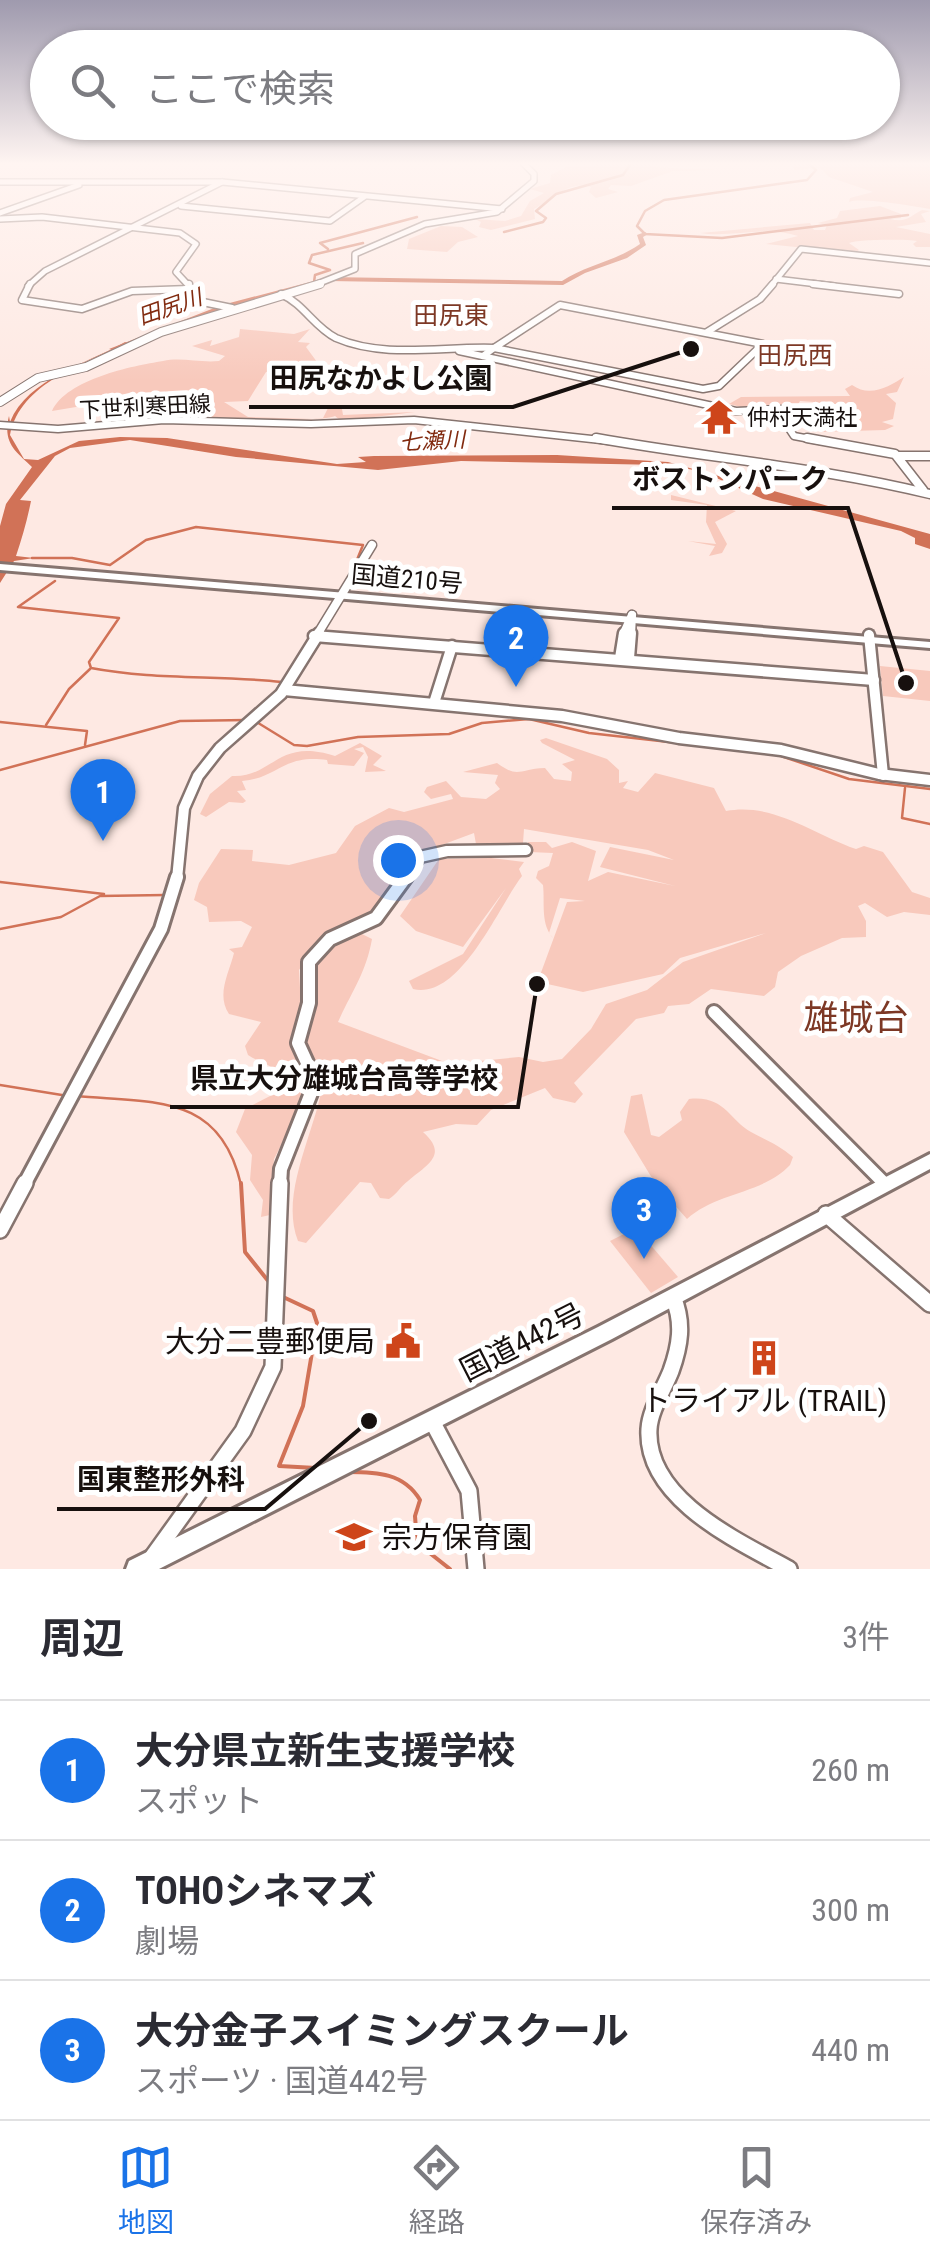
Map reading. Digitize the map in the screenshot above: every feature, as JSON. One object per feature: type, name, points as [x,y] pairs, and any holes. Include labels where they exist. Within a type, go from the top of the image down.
[{"type":"highway","name":"国道210号","points":[[0,565],[930,642]]},
{"type":"highway","name":"国道442号","points":[[144,1566],[432,1421],[930,1161]]},
{"type":"main road","points":[[0,402],[36,379],[72,371],[154,335],[203,322],[228,307],[341,277],[355,268],[355,254],[395,235]]},
{"type":"street","points":[[121,235],[36,276],[22,302],[86,308],[132,292],[190,288]]},
{"type":"street","points":[[185,235],[195,241],[195,250],[176,272],[190,288],[190,300],[228,307]]},
{"type":"street","points":[[707,332],[760,299],[802,248],[930,263]]},
{"type":"street","points":[[776,279],[899,294]]},
{"type":"street","points":[[280,293],[298,300],[326,332],[364,345],[494,348],[707,389],[719,386],[763,345],[560,305],[494,348],[483,356]]},
{"type":"street","points":[[430,347],[738,412],[789,411],[801,417],[790,430],[803,440],[855,444],[898,456],[930,456]]},
{"type":"street","name":"下世利寒田線","points":[[0,426],[68,429],[164,420],[318,424],[407,420],[578,435],[696,456],[856,475],[929,494]]},
{"type":"street","points":[[898,456],[914,482],[929,494]]},
{"type":"street","points":[[902,486],[914,482]]},
{"type":"street","points":[[0,1230],[46,1139],[126,1003],[165,920],[177,879],[183,815],[194,782],[220,748],[262,714],[284,690],[372,545]]},
{"type":"street","points":[[624,657],[631,620]]},
{"type":"street","points":[[314,635],[873,678]]},
{"type":"street","points":[[869,638],[883,775]]},
{"type":"street","points":[[434,704],[452,647]]},
{"type":"street","points":[[284,690],[562,716],[680,738],[781,750],[883,775],[930,780]]},
{"type":"street","points":[[144,1566],[243,1431],[274,1360],[281,1169],[314,1088],[298,1042],[308,1003],[309,962],[333,936],[376,918],[420,857],[442,851],[526,850]]},
{"type":"street","points":[[714,1012],[884,1183]]},
{"type":"street","points":[[826,1214],[930,1304]]},
{"type":"street","points":[[672,1297],[680,1310],[682,1330],[648,1430],[656,1466],[668,1486],[708,1518],[789,1569]]},
{"type":"street","points":[[432,1421],[469,1491],[476,1569]]},
{"type":"shaded area","points":[[418,235],[478,237],[458,242],[447,252],[407,249],[409,239]]},
{"type":"shaded area","points":[[795,235],[930,235],[930,247],[916,247],[913,244],[917,241],[912,240],[849,243],[859,250],[855,253],[766,244],[798,236]]},
{"type":"shaded area","points":[[240,329],[294,334],[310,329],[298,342],[310,343],[306,347],[317,362],[311,367],[266,372],[248,401],[224,402],[248,417],[311,419],[214,420],[164,411],[140,413],[134,405],[112,401],[52,411],[71,390],[118,371],[170,360],[219,361],[225,356],[192,346],[212,340],[210,346],[239,337]]},
{"type":"shaded area","points":[[73,368],[40,388],[16,417],[10,435],[24,459],[38,460],[79,441],[120,437],[167,438],[337,464],[366,462],[358,457],[374,456],[557,455],[668,462],[700,471],[662,465],[461,461],[378,470],[236,457],[130,440],[70,448],[55,456],[20,500],[31,501],[16,556],[34,558],[14,561],[0,583],[0,526],[6,504],[32,467],[16,452],[9,440],[7,426],[9,416],[10,422],[30,394]]},
{"type":"shaded area","points":[[904,377],[897,392],[886,394],[896,403],[893,419],[882,422],[894,426],[885,430],[816,432],[858,421],[814,402],[800,401],[795,409],[753,410],[729,404],[741,397],[850,396],[845,389],[852,385],[873,391]]},
{"type":"shaded area","points":[[328,408],[342,409],[343,415],[415,412],[341,421],[335,416],[327,418],[317,419],[323,418]]},
{"type":"shaded area","points":[[701,471],[930,534],[930,549],[915,544],[915,538],[901,531],[763,499]]},
{"type":"shaded area","points":[[671,495],[736,511],[715,522],[727,544],[722,553],[709,556],[715,546],[688,541],[716,544],[706,522],[707,505],[671,500]]},
{"type":"shaded area","points":[[880,666],[930,671],[930,701],[883,696]]},
{"type":"shaded area","points":[[546,738],[607,759],[619,770],[619,783],[628,781],[623,788],[638,792],[655,773],[714,788],[726,811],[743,809],[776,815],[856,849],[864,846],[883,852],[912,892],[930,898],[930,915],[904,912],[887,917],[865,903],[858,906],[866,921],[866,937],[842,938],[801,956],[778,972],[775,987],[764,996],[711,989],[689,1004],[668,1006],[664,1013],[636,1019],[574,1083],[583,1094],[575,1103],[553,1098],[545,1088],[491,1110],[477,1125],[456,1124],[423,1132],[435,1153],[428,1165],[392,1197],[380,1198],[371,1183],[360,1182],[306,1243],[298,1241],[293,1222],[296,1179],[324,1074],[300,1043],[313,976],[329,949],[343,939],[360,933],[372,939],[362,972],[338,1022],[450,1064],[519,1057],[543,1062],[562,1059],[591,1029],[606,1004],[647,990],[683,962],[766,933],[680,958],[663,974],[583,992],[543,983],[539,978],[567,902],[585,901],[560,898],[549,932],[543,885],[536,878],[538,871],[549,866],[553,853],[529,852],[528,842],[546,842],[552,848],[572,842],[596,851],[588,881],[608,872],[675,886],[600,867],[610,847],[674,860],[648,850],[524,829],[523,843],[476,844],[474,833],[412,856],[380,910],[322,938],[299,970],[301,1005],[290,1042],[304,1085],[296,1116],[274,1159],[270,1215],[261,1217],[263,1200],[250,1180],[252,1155],[236,1132],[245,1109],[272,1095],[281,1083],[275,1071],[248,1055],[245,1046],[261,1022],[229,1014],[225,1007],[225,984],[234,953],[229,949],[242,947],[252,927],[241,921],[209,922],[207,907],[194,900],[199,883],[221,849],[253,850],[252,861],[289,865],[336,853],[355,826],[389,808],[404,812],[453,799],[451,794],[431,799],[424,792],[427,787],[446,781],[461,797],[486,799],[500,789],[495,783],[498,775],[463,772],[497,763],[515,772],[545,768],[554,779],[571,781],[572,772],[562,764],[575,760],[542,743],[540,740]]},
{"type":"shaded area","points":[[360,743],[382,756],[373,765],[386,771],[365,772],[368,757],[363,747],[354,749],[364,753],[354,766],[300,760],[265,776],[242,781],[246,790],[237,791],[246,801],[243,803],[229,802],[206,817],[200,814],[210,794],[232,776],[257,771],[300,751],[335,756]]},
{"type":"shaded area","points":[[439,859],[524,862],[519,869],[522,876],[462,967],[430,989],[413,989],[409,981],[463,954],[506,888],[463,947],[416,931],[400,916]]},
{"type":"shaded area","points":[[642,1094],[651,1135],[659,1137],[682,1120],[680,1112],[689,1099],[711,1101],[743,1127],[793,1157],[790,1165],[767,1182],[712,1203],[687,1219],[655,1183],[624,1132],[631,1096]]},
{"type":"shaded area","points":[[636,1228],[678,1277],[651,1293],[610,1241]]},
{"type":"waterway","points":[[328,249],[320,243],[349,235]]},
{"type":"waterway","name":"田尻川","points":[[113,349],[225,307],[329,279],[563,283],[634,251],[643,245],[641,235]]},
{"type":"waterway","points":[[668,235],[744,235]]},
{"type":"waterway","points":[[314,282],[315,275],[330,270],[309,263],[312,255],[363,243]]},
{"type":"waterway","points":[[32,558],[72,558],[110,565],[146,540],[196,527],[363,545],[350,577]]},
{"type":"waterway","points":[[55,581],[18,607],[119,618],[89,662],[91,668],[282,682]]},
{"type":"waterway","points":[[46,725],[69,689],[90,669]]},
{"type":"waterway","points":[[255,721],[294,745],[307,746],[358,737],[449,734],[482,723],[529,719],[589,733],[775,754],[849,779],[930,789]]},
{"type":"waterway","points":[[0,770],[180,721],[247,720]]},
{"type":"waterway","points":[[0,722],[87,731],[85,745]]},
{"type":"waterway","points":[[905,788],[902,818],[930,824]]},
{"type":"waterway","points":[[0,882],[104,894]]},
{"type":"waterway","points":[[0,929],[61,917],[100,896],[165,895]]},
{"type":"waterway","points":[[0,1085],[68,1096]]},
{"type":"waterway","points":[[76,1096],[157,1103],[200,1118],[217,1133],[231,1155],[241,1185]]},
{"type":"waterway","points":[[241,1183],[245,1252],[269,1282]]},
{"type":"waterway","points":[[281,1296],[313,1311],[317,1323],[303,1406],[279,1466],[316,1468]]},
{"type":"waterway","points":[[348,1472],[389,1476],[414,1491],[420,1500],[415,1516],[417,1543],[450,1569]]},
{"type":"place","name":"田尻なかよし公園","points":[[691,349]]},
{"type":"place","name":"仲村天満社","points":[[719,417]]},
{"type":"place","name":"ボストンパーク","points":[[906,683]]},
{"type":"place","name":"TOHOシネマズ","points":[[516,687]]},
{"type":"place","name":"大分県立新生支援学校","points":[[103,841]]},
{"type":"place","name":"県立大分雄城台高等学校","points":[[537,984]]},
{"type":"place","name":"大分金子スイミングスクール","points":[[644,1259]]},
{"type":"place","name":"大分二豊郵便局","points":[[403,1341]]},
{"type":"place","name":"トライアル (TRAIL)","points":[[764,1358]]},
{"type":"place","name":"国東整形外科","points":[[369,1421]]},
{"type":"place","name":"宗方保育園","points":[[354,1537]]},
{"type":"district","name":"田尻東","points":[[451,315]]},
{"type":"district","name":"田尻西","points":[[795,355]]},
{"type":"district","name":"雄城台","points":[[856,1018]]},
{"type":"water label","name":"七瀬川","points":[[432,441]]}]
